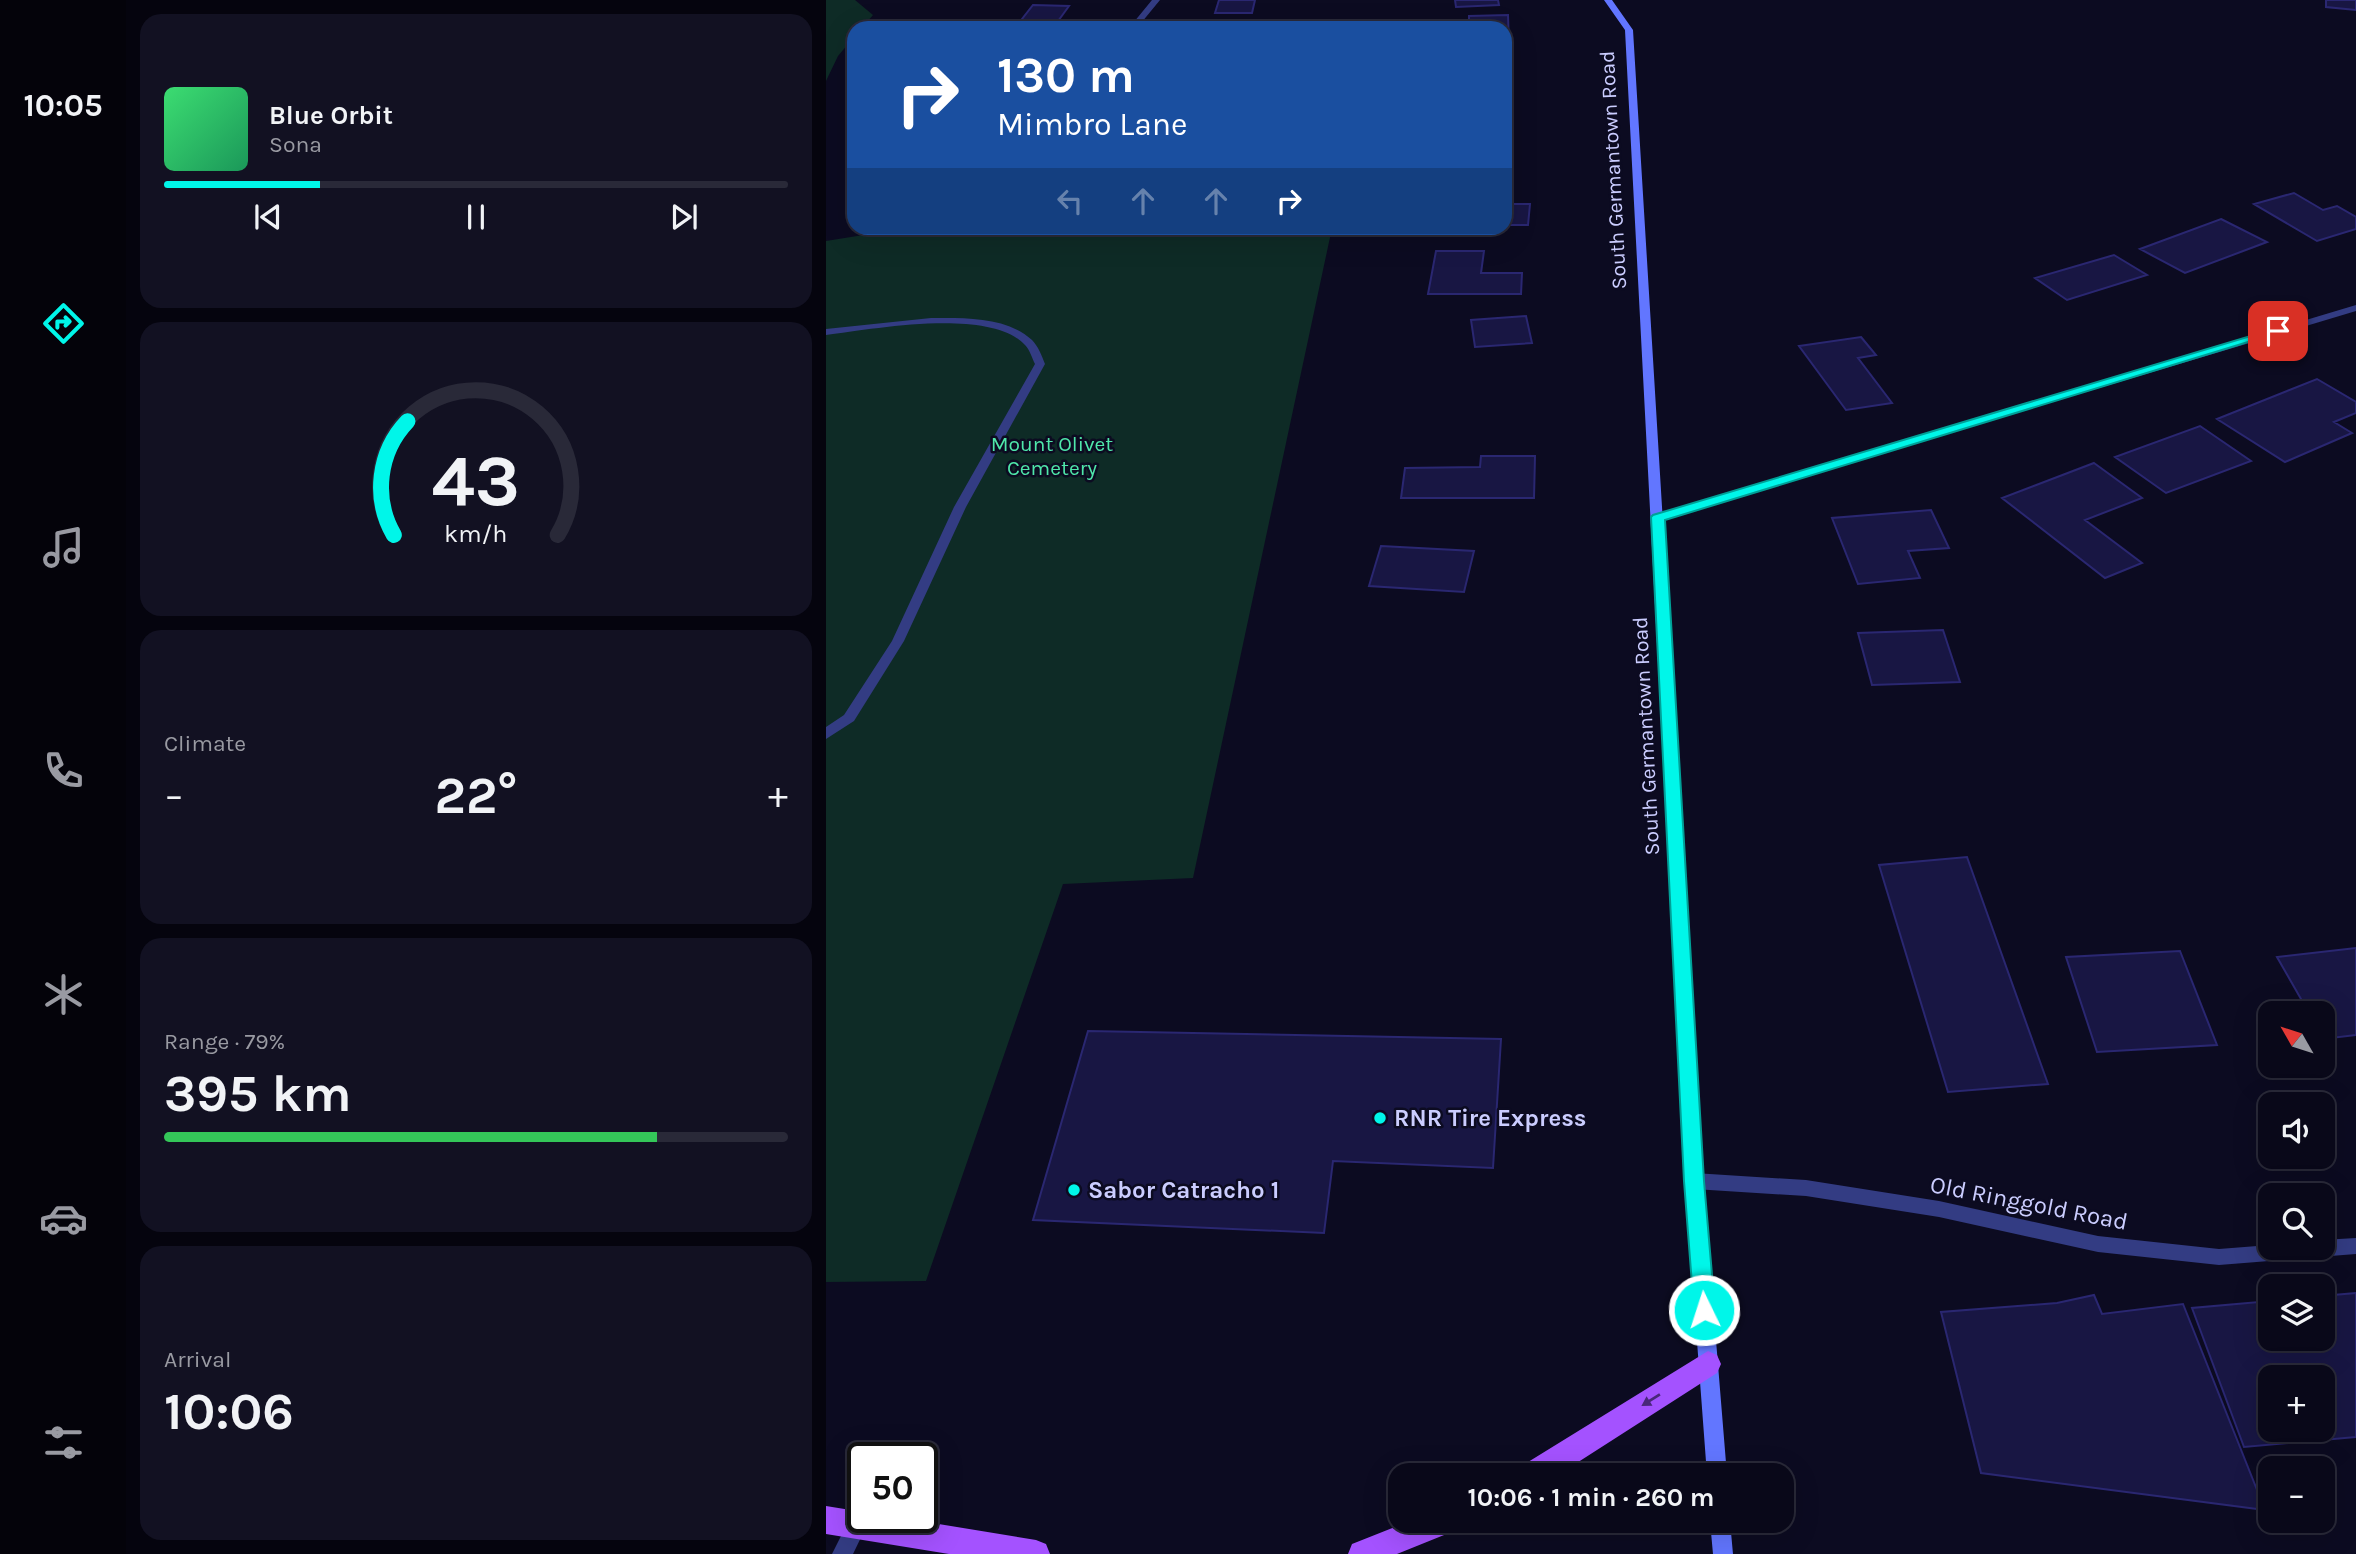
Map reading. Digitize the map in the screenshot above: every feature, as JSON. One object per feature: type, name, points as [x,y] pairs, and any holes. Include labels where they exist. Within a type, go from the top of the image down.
[{"type":"main road","name":"South Germantown Road","points":[[1608,0],[1629,30],[1694,1181],[1716,1463]]},
{"type":"main road","points":[[1552,1463],[1708,1364]]},
{"type":"main road","points":[[826,1520],[847,1523]]},
{"type":"main road","points":[[907,1533],[1037,1554]]},
{"type":"main road","points":[[1362,1554],[1414,1533]]},
{"type":"main road","points":[[1721,1533],[1723,1554]]},
{"type":"street","points":[[1139,21],[1156,0]]},
{"type":"street","points":[[1658,517],[2356,308]]},
{"type":"street","points":[[826,332],[954,320],[1000,326],[1028,341],[1040,364],[960,507],[898,642],[849,718],[826,734]]},
{"type":"street","name":"Old Ringgold Road","points":[[1694,1181],[1805,1188],[1939,1209],[2098,1244],[2219,1257],[2356,1246]]},
{"type":"street","points":[[842,1554],[853,1533]]},
{"type":"green space","points":[[826,0],[855,0],[873,15],[868,21],[847,21],[847,45],[838,56],[826,81]]},
{"type":"green space","name":"Mount Olivet Cemetery","points":[[863,235],[1331,235],[1193,878],[1063,884],[926,1281],[826,1282],[826,241]]},
{"type":"building","points":[[1219,0],[1255,0],[1252,13],[1215,13]]},
{"type":"building","points":[[1455,0],[1498,0],[1499,5],[1456,7]]},
{"type":"building","points":[[2326,0],[2356,0],[2356,10],[2326,7]]},
{"type":"building","points":[[1033,5],[1069,6],[1058,21],[1020,21]]},
{"type":"building","points":[[1508,15],[1508,21],[1469,21],[1469,16]]},
{"type":"building","points":[[2294,193],[2323,210],[2337,206],[2356,217],[2356,229],[2317,241],[2254,204]]},
{"type":"building","points":[[1512,204],[1530,204],[1528,225],[1512,225]]},
{"type":"building","points":[[2221,219],[2267,242],[2185,273],[2140,249]]},
{"type":"building","points":[[1436,251],[1484,251],[1481,273],[1522,273],[1521,294],[1428,294]]},
{"type":"building","points":[[2114,255],[2147,275],[2067,300],[2035,278]]},
{"type":"building","points":[[1526,316],[1532,343],[1475,347],[1471,320]]},
{"type":"building","points":[[1861,337],[1876,355],[1858,358],[1892,403],[1846,410],[1799,346]]},
{"type":"building","points":[[2317,379],[2356,402],[2356,413],[2334,422],[2352,433],[2285,462],[2217,419]]},
{"type":"building","points":[[2200,426],[2251,461],[2166,493],[2115,457]]},
{"type":"building","points":[[1481,456],[1535,456],[1534,498],[1401,498],[1405,468],[1480,467]]},
{"type":"building","points":[[2094,463],[2142,498],[2085,520],[2142,563],[2105,578],[2002,498]]},
{"type":"building","points":[[1931,510],[1949,548],[1908,551],[1920,578],[1858,584],[1832,518]]},
{"type":"building","points":[[1381,546],[1474,551],[1464,592],[1369,586]]},
{"type":"building","points":[[1943,630],[1960,682],[1872,685],[1858,633]]},
{"type":"building","points":[[1967,857],[2048,1084],[1948,1092],[1879,865]]},
{"type":"building","points":[[2356,948],[2356,1035],[2335,1038],[2335,1001],[2302,1001],[2277,957]]},
{"type":"building","points":[[2180,951],[2217,1045],[2097,1052],[2066,957]]},
{"type":"building","points":[[1088,1031],[1501,1039],[1493,1168],[1333,1161],[1324,1233],[1033,1220]]},
{"type":"building","points":[[2356,1293],[2356,1437],[2335,1439],[2335,1365],[2258,1365],[2258,1442],[2300,1442],[2244,1447],[2192,1308],[2258,1302],[2258,1351],[2335,1351],[2335,1295]]},
{"type":"building","points":[[2094,1295],[2102,1314],[2183,1304],[2258,1492],[2258,1509],[1981,1473],[1941,1312],[2057,1303]]},
{"type":"place","name":"RNR Tire Express","points":[[1380,1118]]},
{"type":"place","name":"Sabor Catracho 1","points":[[1074,1190]]},
{"type":"route","points":[[1704,1310],[1694,1181],[1658,517],[2278,331]]}]
